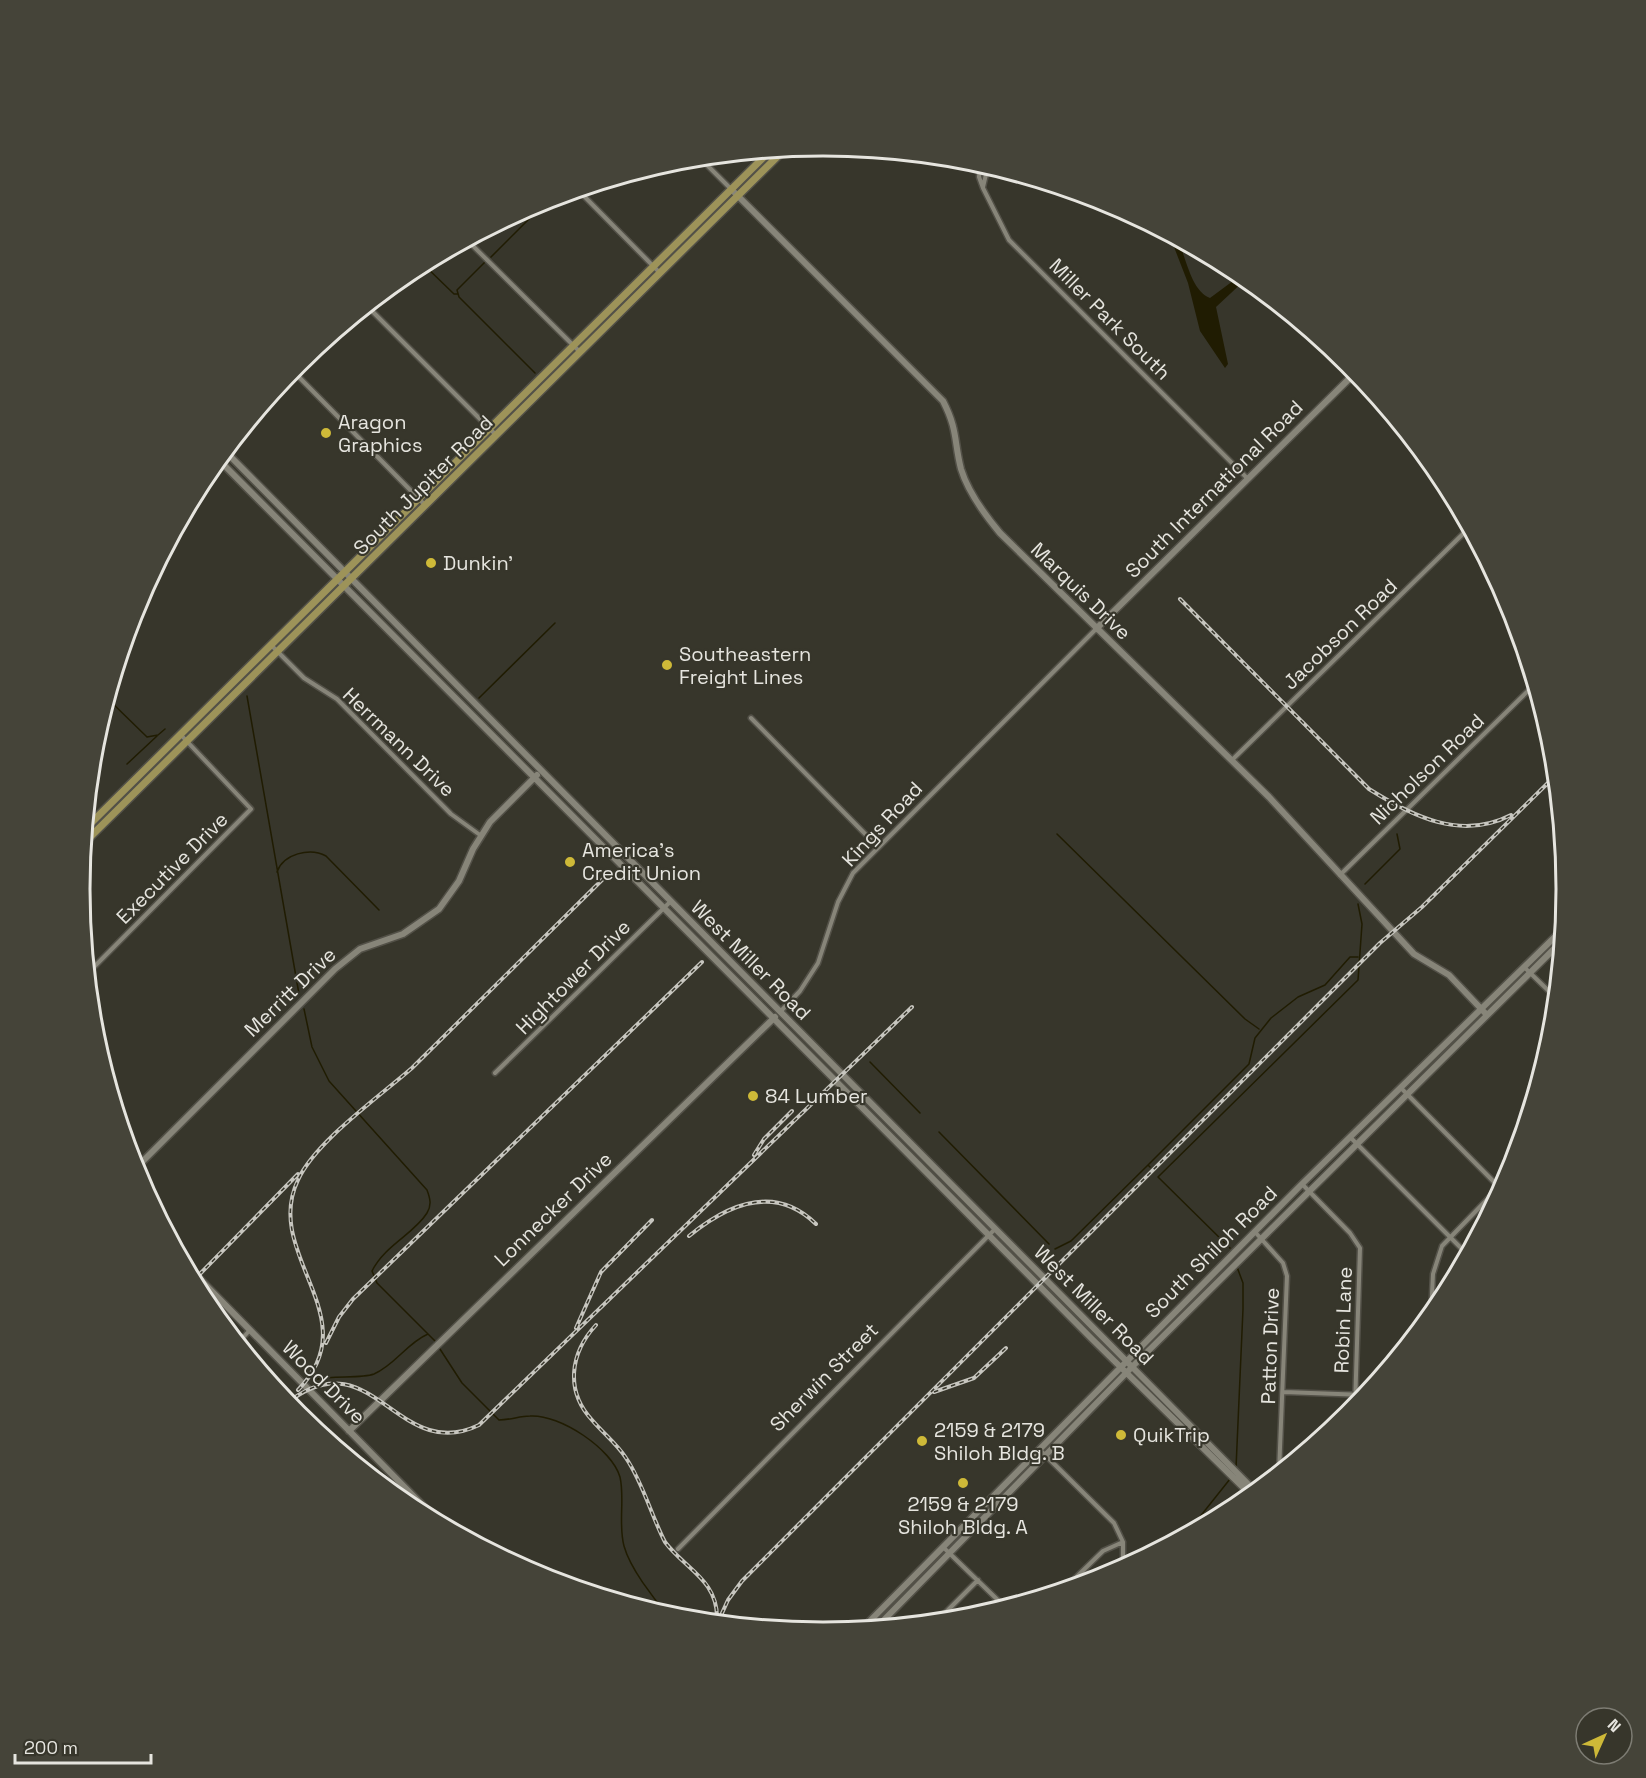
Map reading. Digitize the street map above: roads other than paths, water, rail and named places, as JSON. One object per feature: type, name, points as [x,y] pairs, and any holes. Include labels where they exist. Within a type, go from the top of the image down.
[{"type":"main road","name":"South Jupiter Road","points":[[93,835],[776,158]]},
{"type":"main road","name":"South Jupiter Road","points":[[94,820],[762,159]]},
{"type":"main road","name":"Marquis Drive","points":[[731,189],[944,401],[956,431],[964,477],[988,519],[1028,563],[1232,760],[1414,954],[1449,975],[1487,1015]]},
{"type":"main road","points":[[612,307],[619,315]]},
{"type":"main road","name":"South International Road","points":[[1096,629],[1349,379]]},
{"type":"main road","points":[[531,386],[539,394]]},
{"type":"main road","name":"West Miller Road","points":[[231,458],[542,772],[774,1018],[1244,1488]]},
{"type":"main road","name":"West Miller Road","points":[[225,466],[535,777],[780,1012],[1249,1485]]},
{"type":"main road","points":[[254,495],[261,488]]},
{"type":"main road","name":"Merritt Drive","points":[[143,1161],[335,969],[360,949],[403,934],[439,909],[459,882],[480,835],[490,822],[542,772]]},
{"type":"main road","points":[[130,783],[137,791]]},
{"type":"main road","name":"South Shiloh Road","points":[[1130,1364],[1302,1184],[1554,938]]},
{"type":"main road","name":"South Shiloh Road","points":[[871,1620],[1553,950]]},
{"type":"main road","name":"Lonnecker Drive","points":[[349,1431],[780,1012]]},
{"type":"main road","name":"Wood Drive","points":[[209,1289],[414,1496]]},
{"type":"main road","name":"South Shiloh Road","points":[[885,1619],[950,1553],[1042,1453]]},
{"type":"street","name":"Marquis Drive","points":[[707,165],[731,189]]},
{"type":"street","name":"Miller Park South","points":[[979,173],[983,188],[1009,240],[1248,479]]},
{"type":"street","points":[[983,188],[986,175]]},
{"type":"street","points":[[584,196],[660,273]]},
{"type":"street","points":[[473,246],[580,352]]},
{"type":"street","points":[[372,311],[496,436]]},
{"type":"street","points":[[299,377],[426,506]]},
{"type":"street","name":"Jacobson Road","points":[[1232,760],[1464,533]]},
{"type":"street","name":"Kings Road","points":[[780,1012],[808,980],[822,954],[838,902],[853,873],[877,846],[1096,629]]},
{"type":"street","name":"Herrmann Drive","points":[[271,645],[304,678],[337,699],[452,814],[480,835]]},
{"type":"street","name":"Nicholson Road","points":[[1340,875],[1528,690]]},
{"type":"street","points":[[751,718],[877,846]]},
{"type":"street","points":[[179,734],[187,741]]},
{"type":"street","name":"Executive Drive","points":[[94,966],[250,809],[187,741]]},
{"type":"street","name":"Hightower Drive","points":[[495,1073],[668,904]]},
{"type":"street","points":[[1524,966],[1549,991]]},
{"type":"street","points":[[1401,1088],[1494,1183]]},
{"type":"street","points":[[1350,1137],[1462,1249]]},
{"type":"street","name":"Robin Lane","points":[[1302,1184],[1350,1233],[1360,1248],[1356,1391]]},
{"type":"street","points":[[1433,1295],[1436,1260],[1442,1246],[1484,1204]]},
{"type":"street","name":"Sherwin Street","points":[[678,1549],[995,1229]]},
{"type":"street","name":"Patton Drive","points":[[1255,1232],[1283,1263],[1287,1276],[1280,1462]]},
{"type":"street","points":[[243,1337],[250,1330]]},
{"type":"street","points":[[1284,1392],[1352,1395]]},
{"type":"street","points":[[1042,1453],[1114,1523],[1123,1542],[1123,1557]]},
{"type":"street","points":[[1077,1576],[1103,1551],[1123,1542]]},
{"type":"street","points":[[943,1547],[998,1600]]},
{"type":"street","points":[[947,1611],[978,1580]]},
{"type":"waterway","points":[[491,257],[531,217]]},
{"type":"waterway","points":[[485,262],[457,290],[459,297],[535,373]]},
{"type":"waterway","points":[[430,271],[454,294],[457,294]]},
{"type":"waterway","points":[[479,698],[555,623]]},
{"type":"waterway","points":[[247,696],[299,994]]},
{"type":"waterway","points":[[114,705],[147,737],[158,735],[165,729]]},
{"type":"waterway","points":[[127,764],[157,736]]},
{"type":"waterway","points":[[1057,834],[1245,1019],[1259,1029]]},
{"type":"waterway","points":[[1365,884],[1400,849],[1397,834]]},
{"type":"waterway","points":[[277,872],[280,866],[291,857],[305,852],[320,853],[326,856],[379,910]]},
{"type":"waterway","points":[[1230,1248],[1158,1177],[1358,980],[1362,924],[1358,904]]},
{"type":"waterway","points":[[1148,1165],[1249,1064],[1255,1038],[1271,1018],[1298,997],[1325,985],[1350,957],[1358,957]]},
{"type":"waterway","points":[[304,1009],[312,1047],[329,1081],[427,1190],[430,1202],[427,1213],[415,1227],[384,1254],[372,1271],[377,1283],[436,1342]]},
{"type":"waterway","points":[[870,1062],[920,1113]]},
{"type":"waterway","points":[[939,1132],[1049,1244]]},
{"type":"waterway","points":[[1055,1249],[1071,1241],[1148,1165],[1150,1167]]},
{"type":"waterway","points":[[1236,1468],[1243,1309],[1243,1283],[1237,1267]]},
{"type":"waterway","points":[[317,1379],[374,1374],[428,1334]]},
{"type":"waterway","points":[[438,1346],[462,1383],[499,1420],[530,1416],[556,1421],[583,1435],[607,1455],[620,1477],[622,1538],[627,1555],[658,1603]]},
{"type":"waterway","points":[[1199,1517],[1230,1479]]},
{"type":"railway","points":[[1180,599],[1369,789],[1402,808],[1437,822],[1474,826],[1511,815]]},
{"type":"railway","points":[[721,1615],[728,1600],[742,1581],[1380,943],[1422,907],[1548,783]]},
{"type":"railway","points":[[298,1390],[317,1363],[323,1337],[320,1311],[293,1234],[291,1208],[298,1180],[306,1165],[333,1135],[412,1068],[605,877]]},
{"type":"railway","points":[[326,1343],[339,1317],[353,1299],[702,962]]},
{"type":"railway","points":[[296,1398],[316,1386],[341,1384],[363,1391],[426,1429],[451,1433],[479,1425],[912,1007]]},
{"type":"railway","points":[[754,1155],[764,1139],[792,1111]]},
{"type":"railway","points":[[200,1274],[298,1174]]},
{"type":"railway","points":[[689,1236],[720,1215],[752,1203],[784,1204],[816,1224]]},
{"type":"railway","points":[[576,1328],[601,1272],[652,1220]]},
{"type":"railway","points":[[596,1325],[581,1348],[574,1372],[575,1385],[583,1409],[626,1458],[642,1488],[665,1542],[706,1585],[712,1594],[717,1614]]},
{"type":"railway","points":[[934,1392],[974,1378],[1006,1348]]},
{"type":"place","name":"Aragon Graphics","points":[[326,433]]},
{"type":"place","name":"Dunkin'","points":[[431,563]]},
{"type":"place","name":"Southeastern Freight Lines","points":[[667,665]]},
{"type":"place","name":"America's Credit Union","points":[[570,862]]},
{"type":"place","name":"84 Lumber","points":[[753,1096]]},
{"type":"place","name":"QuikTrip","points":[[1121,1435]]},
{"type":"place","name":"2159 & 2179 Shiloh Bldg. B","points":[[922,1441]]},
{"type":"place","name":"2159 & 2179 Shiloh Bldg. A","points":[[963,1483]]}]
